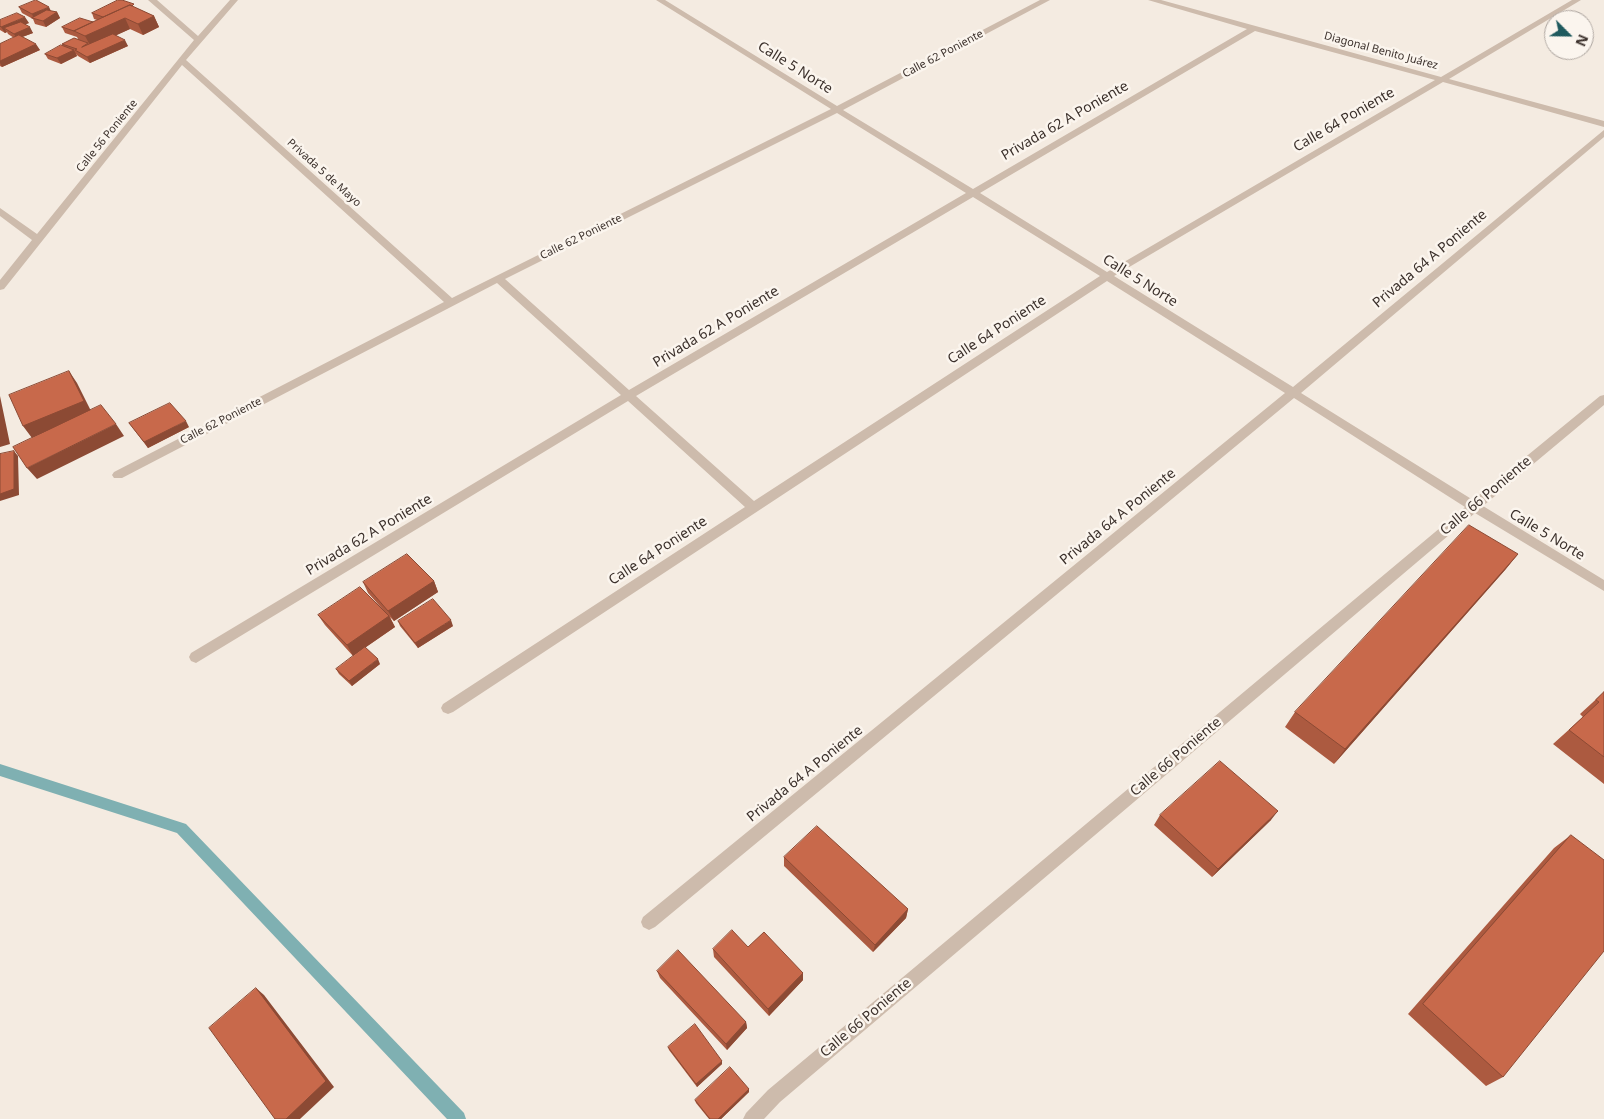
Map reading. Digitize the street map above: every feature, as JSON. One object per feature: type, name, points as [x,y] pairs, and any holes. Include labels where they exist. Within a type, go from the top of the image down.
[{"type":"street","points":[[152,0],[198,40]]},
{"type":"street","name":"Calle 56 Poniente","points":[[0,287],[198,40],[234,0]]},
{"type":"street","name":"Calle 5 Norte","points":[[660,0],[1107,276],[1472,506],[1604,586]]},
{"type":"street","name":"Calle 62 Poniente","points":[[118,475],[451,302],[836,110],[1046,0]]},
{"type":"street","name":"Diagonal Benito Juárez","points":[[1152,0],[1604,124]]},
{"type":"street","name":"Calle 64 Poniente","points":[[448,708],[1107,276],[1577,0]]},
{"type":"street","name":"Privada 62 A Poniente","points":[[196,657],[628,396],[1254,28]]},
{"type":"street","name":"Privada 5 de Mayo","points":[[182,60],[451,302]]},
{"type":"street","name":"Privada 64 A Poniente","points":[[649,922],[1293,393],[1604,133]]},
{"type":"street","points":[[0,211],[38,240]]},
{"type":"street","points":[[498,278],[752,507]]},
{"type":"street","name":"Calle 66 Poniente","points":[[752,1119],[774,1096],[1472,506],[1604,399]]},
{"type":"building","points":[[36,0],[49,7],[32,14],[19,7]]},
{"type":"building","points":[[118,0],[134,4],[103,17],[92,13]]},
{"type":"building","points":[[130,5],[154,16],[138,24],[125,18],[85,36],[74,31]]},
{"type":"building","points":[[47,10],[57,12],[43,21],[32,18]]},
{"type":"building","points":[[17,13],[25,17],[0,26],[0,20]]},
{"type":"building","points":[[80,18],[93,22],[74,31],[62,27]]},
{"type":"building","points":[[21,22],[30,27],[14,34],[4,28]]},
{"type":"building","points":[[113,34],[125,40],[87,57],[75,50],[77,49],[62,44],[74,38],[88,43],[82,47]]},
{"type":"building","points":[[19,35],[36,44],[0,61],[0,44]]},
{"type":"building","points":[[61,45],[74,50],[57,58],[45,54]]},
{"type":"building","points":[[69,371],[84,401],[23,426],[9,395]]},
{"type":"building","points":[[170,403],[186,421],[144,442],[129,423]]},
{"type":"building","points":[[101,405],[116,424],[27,468],[13,447]]},
{"type":"building","points":[[14,451],[14,489],[0,494],[0,454]]},
{"type":"building","points":[[1469,525],[1518,554],[1345,749],[1295,712]]},
{"type":"building","points":[[407,554],[434,581],[388,611],[363,582]]},
{"type":"building","points":[[360,587],[389,616],[347,645],[318,615]]},
{"type":"building","points":[[433,599],[451,620],[415,643],[398,621]]},
{"type":"building","points":[[365,647],[378,659],[349,681],[336,669]]},
{"type":"building","points":[[1604,692],[1604,757],[1569,730],[1599,702],[1596,700]]},
{"type":"building","points":[[1220,761],[1278,811],[1218,869],[1160,815]]},
{"type":"building","points":[[817,826],[908,909],[875,945],[784,857]]},
{"type":"building","points":[[1571,835],[1604,860],[1604,951],[1503,1077],[1423,1004]]},
{"type":"building","points":[[732,930],[748,947],[764,932],[803,973],[768,1009],[713,949]]},
{"type":"building","points":[[678,950],[746,1022],[726,1044],[657,971]]},
{"type":"building","points":[[256,988],[326,1081],[286,1119],[275,1119],[209,1028]]},
{"type":"building","points":[[695,1024],[722,1061],[696,1084],[668,1047]]},
{"type":"building","points":[[730,1067],[749,1089],[718,1119],[710,1119],[695,1100]]},
{"type":"waterway","points":[[0,770],[181,828],[458,1119]]}]
